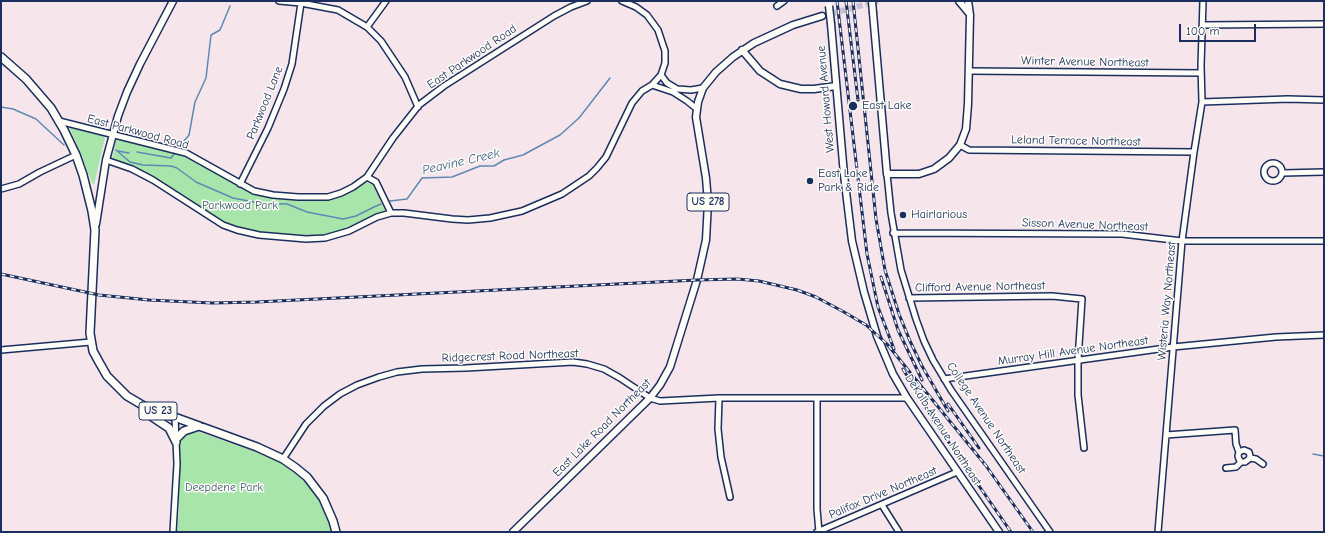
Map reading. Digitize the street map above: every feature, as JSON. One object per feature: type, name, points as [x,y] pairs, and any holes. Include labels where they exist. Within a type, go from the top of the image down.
[{"type":"highway","name":"US 23","points":[[1,57],[37,91],[51,108],[76,156],[86,184],[95,230],[90,332],[91,342],[99,362],[110,380],[127,396],[144,406],[257,447],[283,459],[301,472],[318,491],[327,506],[336,532]]},
{"type":"highway","points":[[144,406],[145,412],[168,428],[176,440],[184,431],[199,426]]},
{"type":"main road","points":[[95,230],[106,160],[112,134],[136,72],[173,1]]},
{"type":"main road","name":"College Avenue Northeast","points":[[872,1],[887,174]]},
{"type":"main road","points":[[959,1],[970,15]]},
{"type":"main road","points":[[887,174],[907,175],[926,172],[942,164],[960,145],[966,129],[968,118],[970,15],[968,1]]},
{"type":"main road","name":"West Howard Avenue","points":[[828,4],[844,175],[852,241],[862,285],[878,336]]},
{"type":"main road","name":"East Lake Road Northeast","points":[[513,532],[650,398],[660,385],[673,361],[697,280],[706,240],[708,202],[706,178],[697,126],[697,109],[703,88],[716,72],[742,50],[771,34],[822,16]]},
{"type":"main road","points":[[742,50],[760,71],[780,84],[801,89],[836,86]]},
{"type":"main road","name":"DeKalb Avenue Northeast","points":[[878,336],[894,374],[907,398],[999,532]]},
{"type":"street","points":[[279,1],[301,3],[338,10],[367,27],[382,41],[405,77],[418,107]]},
{"type":"street","points":[[367,27],[386,1]]},
{"type":"street","name":"East Parkwood Road","points":[[59,121],[186,153],[254,191],[273,195],[322,198],[328,197],[353,187],[367,177],[393,138],[418,107],[444,86],[531,30],[571,7],[587,1]]},
{"type":"street","points":[[106,160],[132,169],[153,180],[223,225],[251,234],[306,239],[325,238],[349,231],[391,213],[404,212],[460,220],[490,218],[522,211],[562,194],[589,176],[602,162],[614,143],[632,103],[642,91],[652,85],[661,75],[665,63],[665,52],[658,30],[646,14],[636,7],[622,1]]},
{"type":"street","points":[[777,6],[784,1]]},
{"type":"street","name":"Wisteria Way Northeast","points":[[1158,532],[1182,241],[1202,102],[1203,1]]},
{"type":"street","name":"Parkwood Lane","points":[[240,184],[268,128],[284,89],[292,64],[301,3]]},
{"type":"street","points":[[1203,25],[1324,24]]},
{"type":"street","name":"Winter Avenue Northeast","points":[[969,71],[1202,73]]},
{"type":"street","points":[[661,75],[667,83],[677,89],[691,90],[703,88]]},
{"type":"street","points":[[652,85],[673,92],[687,100],[697,109]]},
{"type":"street","points":[[1202,102],[1288,99],[1324,100]]},
{"type":"street","name":"Leland Terrace Northeast","points":[[960,145],[969,150],[1194,152]]},
{"type":"street","points":[[1,189],[19,184],[40,172],[76,156]]},
{"type":"street","points":[[1284,173],[1324,172]]},
{"type":"street","name":"College Avenue Northeast","points":[[887,174],[894,233],[901,270],[924,341],[944,379],[1050,532]]},
{"type":"street","points":[[367,177],[376,182],[391,213]]},
{"type":"street","name":"Sisson Avenue Northeast","points":[[894,233],[1122,234],[1182,241],[1324,241]]},
{"type":"street","name":"Clifford Avenue Northeast","points":[[909,298],[1052,296],[1082,299],[1078,360]]},
{"type":"street","name":"Murray Hill Avenue Northeast","points":[[944,379],[1173,347],[1276,337],[1324,335]]},
{"type":"street","points":[[1,350],[91,342]]},
{"type":"street","points":[[1078,360],[1078,395],[1084,448]]},
{"type":"street","name":"Ridgecrest Road Northeast","points":[[283,459],[306,424],[324,406],[340,394],[358,385],[397,372],[422,369],[573,362],[604,369],[650,398],[660,401],[719,398],[907,398]]},
{"type":"street","points":[[719,398],[718,429],[721,457],[730,497]]},
{"type":"street","points":[[817,398],[818,532]]},
{"type":"street","points":[[173,532],[176,464],[175,417]]},
{"type":"street","points":[[1166,435],[1235,430],[1236,444],[1239,452],[1238,456],[1241,462]]},
{"type":"street","points":[[1239,452],[1244,450],[1249,452],[1250,458]]},
{"type":"street","points":[[1226,468],[1236,466],[1250,458],[1256,459],[1263,464]]},
{"type":"street","name":"Palifox Drive Northeast","points":[[818,532],[957,472]]},
{"type":"street","points":[[882,505],[899,532]]},
{"type":"green space","points":[[70,126],[104,136],[105,138],[94,185],[70,129]]},
{"type":"green space","name":"Parkwood Park","points":[[117,138],[186,153],[240,184],[275,194],[328,199],[366,182],[373,185],[385,211],[334,233],[320,236],[259,232],[231,226],[155,177],[112,159]]},
{"type":"green space","name":"Deepdene Park","points":[[191,431],[196,431],[268,456],[282,463],[306,482],[317,496],[326,512],[332,532],[177,532],[179,510],[179,440],[181,436]]},
{"type":"waterway","points":[[179,147],[189,135],[195,102],[206,78],[211,35],[220,30],[230,6]]},
{"type":"waterway","name":"Peavine Creek","points":[[390,201],[407,199],[422,178],[452,177],[480,166],[494,166],[504,160],[523,155],[560,135],[579,118],[610,78]]},
{"type":"waterway","name":"Peavine Creek","points":[[1,107],[13,109],[36,119],[64,145]]},
{"type":"waterway","name":"Peavine Creek","points":[[116,150],[130,162],[143,165],[171,166],[177,168],[196,182],[233,198],[259,203],[287,204],[307,212],[343,219],[356,216],[381,204]]},
{"type":"waterway","name":"Peavine Creek","points":[[118,151],[129,153]]},
{"type":"waterway","points":[[137,152],[171,158],[174,154]]},
{"type":"waterway","points":[[1313,454],[1324,456]]},
{"type":"tunnel","points":[[822,16],[878,1]]},
{"type":"railway","points":[[837,1],[867,254],[878,307],[894,349]]},
{"type":"railway","points":[[846,1],[858,100]]},
{"type":"railway","points":[[853,1],[876,219],[885,270],[899,314],[910,341],[922,366],[948,411]]},
{"type":"railway","points":[[1,274],[99,295],[149,300],[212,303],[697,280],[737,279],[759,281],[797,290],[816,297],[866,325],[887,344],[987,467]]},
{"type":"railway","points":[[881,277],[898,330],[922,380]]},
{"type":"railway","points":[[903,369],[934,421],[1011,532]]},
{"type":"railway","points":[[948,404],[979,448]]},
{"type":"railway","points":[[984,463],[1033,532]]},
{"type":"place","name":"East Lake","points":[[853,106]]},
{"type":"place","name":"East Lake Park & Ride","points":[[810,181]]},
{"type":"place","name":"Hairlarious","points":[[903,215]]}]
